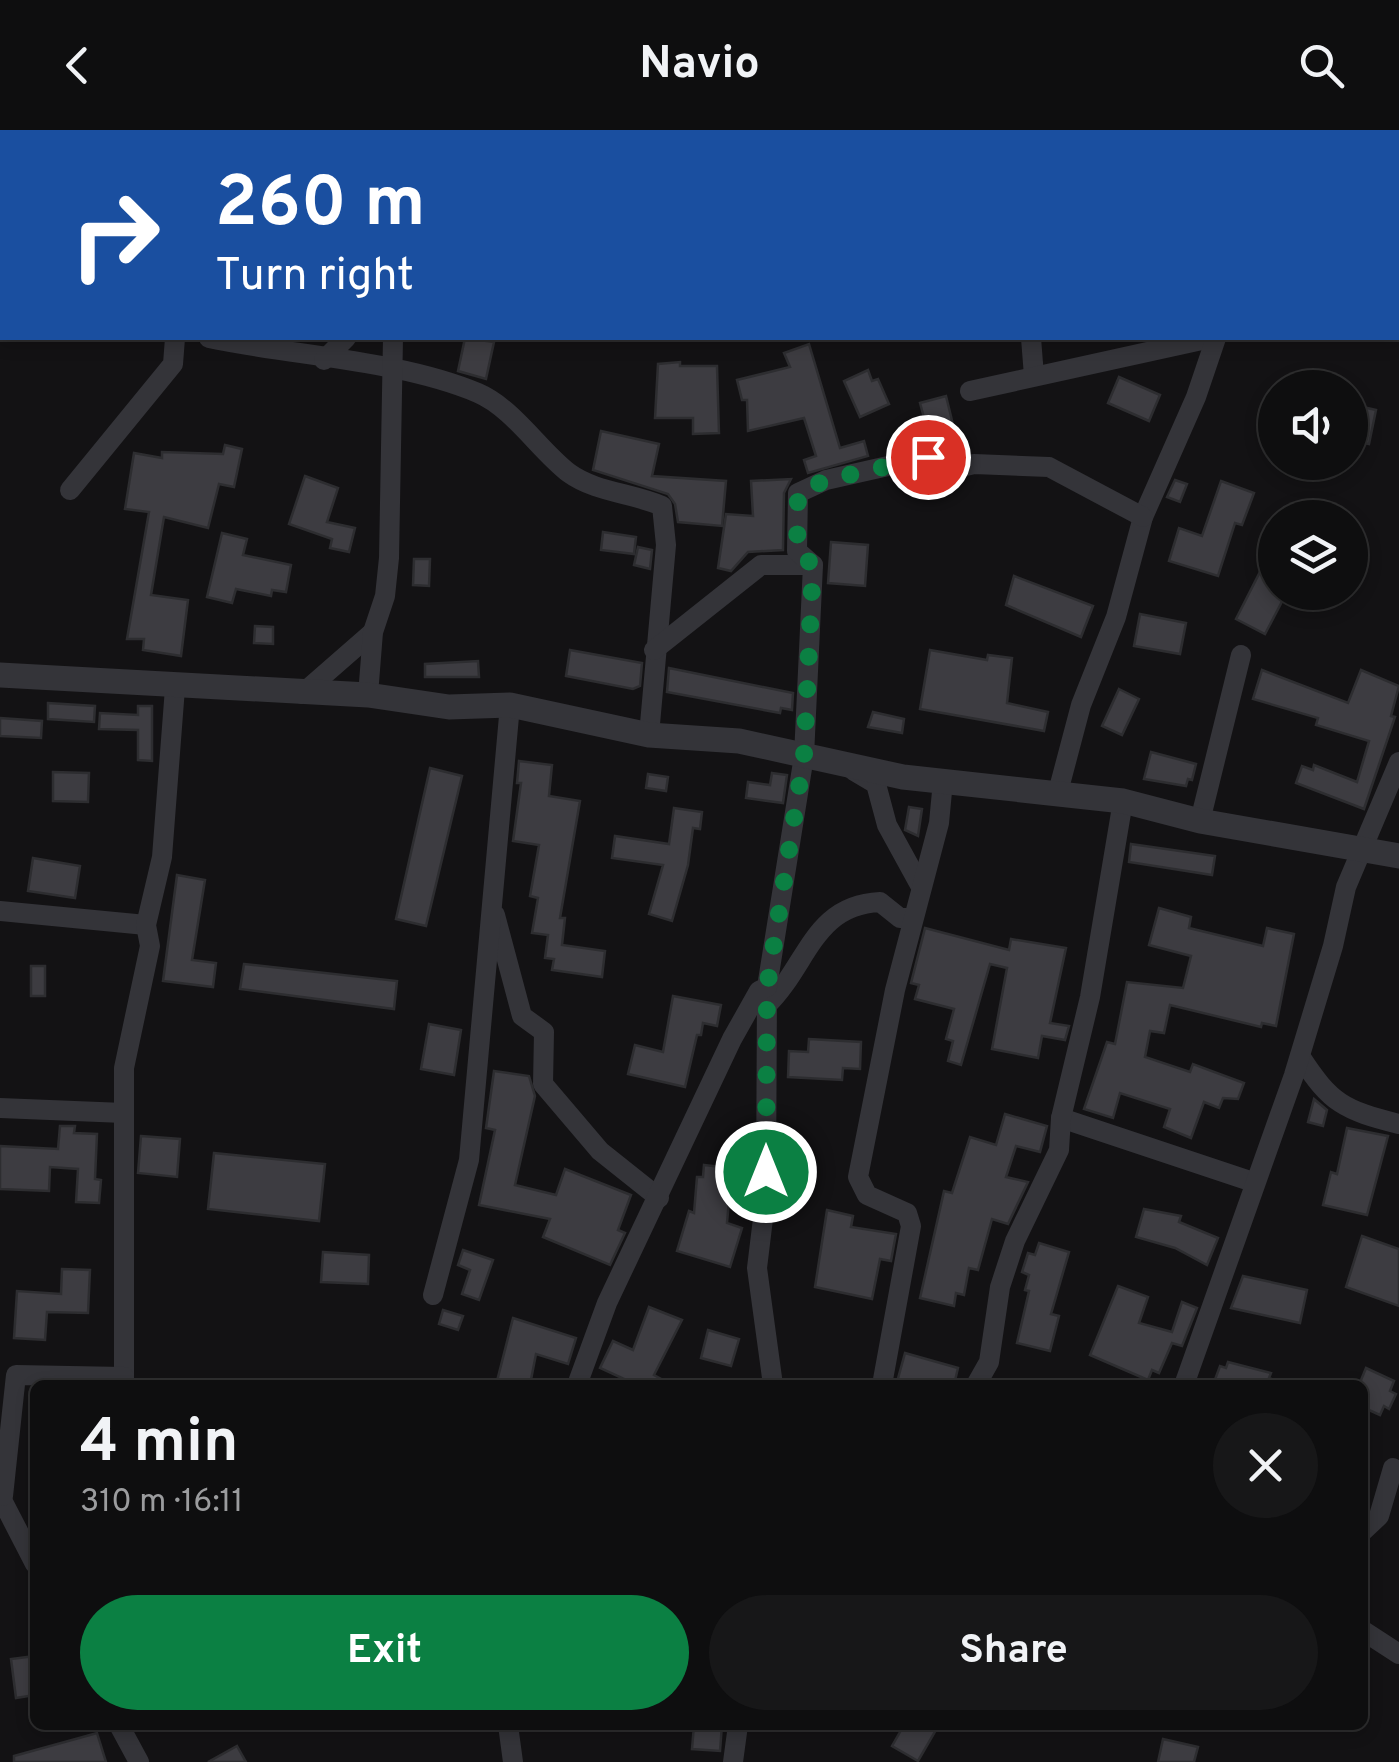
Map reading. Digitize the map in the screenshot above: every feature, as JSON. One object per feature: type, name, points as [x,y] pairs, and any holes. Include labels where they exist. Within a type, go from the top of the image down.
[{"type":"street","points":[[70,490],[173,364],[175,340]]},
{"type":"street","points":[[219,340],[392,370],[476,392],[548,449],[566,471],[588,484],[662,506],[666,544],[649,735]]},
{"type":"street","points":[[324,360],[344,340]]},
{"type":"street","points":[[368,695],[373,632],[385,596],[389,558],[393,340]]},
{"type":"street","points":[[1031,340],[1034,376]]},
{"type":"street","points":[[970,392],[1205,340]]},
{"type":"street","points":[[1058,792],[1081,705],[1116,618],[1142,518],[1196,397],[1213,340]]},
{"type":"street","points":[[813,565],[797,551],[798,493],[826,480],[928,457],[933,474],[974,464],[1049,468],[1142,518]]},
{"type":"street","points":[[654,650],[762,564],[813,565]]},
{"type":"street","points":[[772,1380],[757,1268],[766,1194],[767,996],[804,756],[813,565]]},
{"type":"street","points":[[302,694],[373,632]]},
{"type":"street","points":[[1200,821],[1242,655]]},
{"type":"street","points":[[0,675],[175,688],[368,695],[449,707],[510,706],[649,735],[739,742],[848,767],[990,789],[1058,792],[1124,801],[1200,821],[1399,856]]},
{"type":"street","points":[[124,1380],[124,1068],[150,946],[146,925],[162,857],[175,688]]},
{"type":"street","points":[[433,1295],[469,1160],[510,706]]},
{"type":"street","points":[[1186,1380],[1300,1056],[1346,887],[1399,762]]},
{"type":"street","points":[[848,767],[876,784],[888,825],[922,886]]},
{"type":"street","points":[[883,1380],[911,1226],[907,1213],[866,1195],[858,1177],[874,1082],[939,823],[943,781]]},
{"type":"street","points":[[979,1380],[989,1362],[1000,1287],[1015,1240],[1059,1150],[1061,1118],[1090,996],[1124,801]]},
{"type":"street","points":[[491,899],[522,1016],[544,1032],[542,1084],[600,1150],[659,1198]]},
{"type":"street","points":[[767,996],[827,924],[851,904],[880,902],[900,918],[913,918]]},
{"type":"street","points":[[0,911],[146,925]]},
{"type":"street","points":[[578,1380],[607,1303],[732,1039],[760,991],[767,996]]},
{"type":"street","points":[[1300,1056],[1334,1101],[1349,1111],[1399,1124]]},
{"type":"street","points":[[0,1108],[124,1113]]},
{"type":"street","points":[[1061,1118],[1253,1182]]},
{"type":"street","points":[[30,1554],[2,1496],[16,1375],[106,1380]]},
{"type":"street","points":[[1368,1526],[1379,1516],[1393,1468]]},
{"type":"street","points":[[1368,1634],[1399,1654]]},
{"type":"street","points":[[122,1730],[138,1762]]},
{"type":"street","points":[[509,1730],[512,1762]]},
{"type":"street","points":[[733,1762],[737,1730]]},
{"type":"building","points":[[465,340],[494,342],[486,379],[458,371]]},
{"type":"building","points":[[809,344],[840,448],[864,441],[868,456],[808,473],[804,460],[816,456],[804,418],[748,431],[747,400],[742,400],[737,380],[790,367],[784,353]]},
{"type":"building","points":[[680,362],[680,366],[717,366],[719,433],[693,434],[693,418],[655,418],[658,364]]},
{"type":"building","points":[[868,370],[872,381],[878,379],[889,404],[860,417],[844,381]]},
{"type":"building","points":[[1119,377],[1160,395],[1149,421],[1108,403]]},
{"type":"building","points":[[946,396],[960,453],[942,458],[931,444],[920,403]]},
{"type":"building","points":[[1368,408],[1376,410],[1368,444]]},
{"type":"building","points":[[601,431],[659,444],[652,476],[726,481],[722,526],[678,522],[675,504],[668,494],[593,470]]},
{"type":"building","points":[[225,445],[242,449],[234,487],[219,484],[208,528],[164,517],[151,595],[188,600],[181,656],[143,650],[144,639],[127,639],[149,512],[125,509],[134,453],[162,458],[162,452],[223,454]]},
{"type":"building","points":[[305,476],[338,488],[327,522],[355,528],[349,552],[330,548],[332,539],[289,524]]},
{"type":"building","points":[[791,479],[784,493],[783,550],[748,552],[731,571],[718,568],[726,514],[753,516],[751,481]]},
{"type":"building","points":[[1175,480],[1187,484],[1180,502],[1167,497]]},
{"type":"building","points":[[1221,481],[1254,493],[1242,525],[1235,523],[1218,576],[1169,561],[1179,528],[1202,536]]},
{"type":"building","points":[[603,532],[636,537],[634,554],[601,550]]},
{"type":"building","points":[[222,533],[247,539],[243,555],[291,565],[286,592],[272,590],[271,596],[236,589],[232,603],[207,597]]},
{"type":"building","points":[[831,542],[868,545],[865,586],[828,583]]},
{"type":"building","points":[[638,547],[652,550],[650,569],[634,565]]},
{"type":"building","points":[[414,559],[430,559],[429,586],[413,585]]},
{"type":"building","points":[[1014,576],[1093,606],[1081,637],[1006,605]]},
{"type":"building","points":[[1258,576],[1258,610],[1278,610],[1265,634],[1236,619]]},
{"type":"building","points":[[1140,614],[1186,623],[1180,654],[1134,646]]},
{"type":"building","points":[[255,626],[273,627],[273,644],[254,643]]},
{"type":"building","points":[[570,650],[642,663],[640,686],[633,689],[566,676]]},
{"type":"building","points":[[930,650],[987,660],[988,655],[1012,658],[1007,703],[1048,712],[1044,731],[920,709]]},
{"type":"building","points":[[478,661],[479,677],[425,677],[425,664]]},
{"type":"building","points":[[669,668],[793,693],[792,710],[781,708],[780,713],[667,692]]},
{"type":"building","points":[[1262,670],[1348,703],[1361,670],[1399,686],[1391,716],[1395,717],[1364,809],[1296,783],[1302,766],[1313,770],[1314,765],[1357,782],[1369,741],[1316,725],[1318,718],[1253,699]]},
{"type":"building","points":[[1119,689],[1139,699],[1122,735],[1102,726]]},
{"type":"building","points":[[48,703],[95,706],[94,722],[48,719]]},
{"type":"building","points":[[138,706],[152,706],[152,761],[138,760],[138,730],[99,729],[100,713],[138,715]]},
{"type":"building","points":[[873,712],[904,719],[902,733],[868,727]]},
{"type":"building","points":[[0,718],[42,721],[41,738],[0,736]]},
{"type":"building","points":[[1151,752],[1196,764],[1192,780],[1188,779],[1186,786],[1144,779]]},
{"type":"building","points":[[519,761],[552,765],[549,796],[580,801],[560,918],[565,918],[562,945],[605,951],[602,977],[552,970],[554,959],[545,958],[548,935],[532,933],[538,898],[530,896],[539,845],[513,841],[521,783],[517,783]]},
{"type":"building","points":[[430,768],[462,776],[426,926],[396,919]]},
{"type":"building","points":[[53,772],[89,773],[88,802],[53,801]]},
{"type":"building","points":[[772,773],[787,775],[783,803],[746,798],[748,782],[770,785]]},
{"type":"building","points":[[648,774],[668,777],[666,791],[646,788]]},
{"type":"building","points":[[909,807],[922,809],[918,836],[905,830]]},
{"type":"building","points":[[674,808],[702,812],[700,829],[693,828],[688,865],[672,921],[649,914],[663,865],[612,858],[615,836],[669,844]]},
{"type":"building","points":[[1131,844],[1215,856],[1212,875],[1129,862]]},
{"type":"building","points":[[33,858],[80,866],[75,898],[28,891]]},
{"type":"building","points":[[177,875],[205,880],[192,960],[216,963],[213,987],[163,981]]},
{"type":"building","points":[[1159,908],[1191,917],[1189,928],[1263,946],[1267,928],[1294,934],[1276,1026],[1262,1023],[1261,1027],[1170,1005],[1164,1033],[1150,1031],[1145,1057],[1190,1072],[1193,1064],[1244,1083],[1238,1099],[1223,1098],[1219,1108],[1204,1102],[1191,1138],[1164,1127],[1170,1109],[1120,1093],[1113,1118],[1084,1109],[1107,1042],[1115,1044],[1127,982],[1183,988],[1191,956],[1149,945]]},
{"type":"building","points":[[925,928],[1009,950],[1011,939],[1066,948],[1050,1023],[1069,1026],[1065,1040],[1042,1036],[1038,1058],[992,1049],[1007,968],[990,964],[961,1065],[948,1061],[953,1041],[946,1039],[954,1009],[915,999],[919,985],[911,983]]},
{"type":"building","points":[[244,964],[397,981],[394,1009],[240,989]]},
{"type":"building","points":[[31,966],[45,966],[45,996],[31,996]]},
{"type":"building","points":[[673,996],[721,1005],[717,1026],[703,1023],[701,1035],[697,1035],[685,1087],[628,1074],[635,1045],[663,1052]]},
{"type":"building","points":[[429,1024],[461,1030],[454,1075],[421,1069]]},
{"type":"building","points":[[809,1039],[861,1042],[860,1069],[843,1068],[842,1080],[788,1077],[789,1051],[808,1052]]},
{"type":"building","points":[[494,1071],[529,1076],[535,1096],[515,1185],[556,1195],[565,1169],[631,1195],[618,1230],[625,1233],[610,1265],[543,1237],[550,1219],[479,1205],[495,1130],[486,1128]]},
{"type":"building","points":[[1314,1099],[1327,1110],[1323,1126],[1308,1122]]},
{"type":"building","points":[[1005,1114],[1047,1126],[1040,1152],[1016,1146],[1006,1177],[1028,1182],[1008,1224],[992,1219],[978,1270],[969,1268],[964,1295],[956,1293],[954,1306],[920,1298],[944,1191],[952,1193],[970,1137],[996,1145]]},
{"type":"building","points":[[60,1126],[75,1126],[74,1133],[97,1134],[95,1179],[101,1180],[99,1203],[76,1202],[78,1169],[50,1167],[49,1191],[0,1189],[0,1146],[58,1149]]},
{"type":"building","points":[[1347,1128],[1388,1136],[1367,1215],[1323,1205],[1331,1172],[1337,1174]]},
{"type":"building","points":[[141,1136],[180,1139],[177,1177],[138,1173]]},
{"type":"building","points":[[214,1153],[325,1164],[319,1221],[208,1209]]},
{"type":"building","points":[[704,1165],[732,1168],[727,1223],[742,1228],[730,1267],[677,1251],[689,1211],[694,1213],[697,1177],[703,1177]]},
{"type":"building","points":[[1144,1209],[1181,1216],[1179,1222],[1218,1238],[1207,1265],[1175,1248],[1136,1237]]},
{"type":"building","points":[[827,1210],[853,1216],[851,1227],[896,1234],[891,1261],[880,1259],[872,1299],[815,1287]]},
{"type":"building","points":[[1362,1236],[1399,1249],[1399,1306],[1346,1287]]},
{"type":"building","points":[[1039,1243],[1069,1252],[1051,1314],[1059,1316],[1050,1351],[1017,1343],[1029,1291],[1025,1290],[1029,1275],[1022,1272],[1028,1253],[1035,1255]]},
{"type":"building","points":[[463,1250],[493,1260],[479,1300],[462,1294],[470,1270],[458,1265]]},
{"type":"building","points":[[323,1252],[369,1255],[368,1284],[321,1282]]},
{"type":"building","points":[[62,1269],[90,1270],[88,1313],[47,1312],[45,1340],[14,1338],[17,1291],[61,1294]]},
{"type":"building","points":[[1243,1276],[1307,1290],[1300,1323],[1231,1308]]},
{"type":"building","points":[[1118,1286],[1148,1297],[1139,1323],[1172,1332],[1182,1302],[1197,1308],[1182,1346],[1172,1343],[1159,1373],[1152,1370],[1148,1380],[1090,1355]]},
{"type":"building","points":[[649,1307],[682,1320],[654,1375],[663,1380],[626,1380],[600,1368],[613,1341],[633,1350]]},
{"type":"building","points":[[443,1310],[463,1316],[458,1330],[439,1324]]},
{"type":"building","points":[[513,1318],[576,1338],[568,1364],[536,1354],[531,1380],[497,1380]]},
{"type":"building","points":[[708,1330],[739,1339],[731,1366],[701,1358]]},
{"type":"building","points":[[905,1353],[958,1368],[955,1380],[898,1380]]},
{"type":"building","points":[[1228,1362],[1271,1373],[1269,1378],[1274,1380],[1215,1380],[1220,1366],[1226,1368]]},
{"type":"building","points":[[1366,1368],[1394,1381],[1390,1391],[1396,1394],[1389,1409],[1384,1406],[1380,1415],[1368,1410],[1368,1380],[1361,1380]]},
{"type":"building","points":[[30,1657],[30,1696],[16,1698],[11,1659]]},
{"type":"building","points":[[694,1730],[722,1730],[720,1751],[692,1749]]},
{"type":"building","points":[[901,1730],[936,1730],[918,1761],[892,1746]]},
{"type":"building","points":[[97,1733],[106,1762],[14,1762],[14,1756]]},
{"type":"building","points":[[1163,1739],[1198,1747],[1194,1762],[1158,1762]]},
{"type":"building","points":[[237,1746],[246,1762],[208,1762]]},
{"type":"route","points":[[766,1172],[767,988],[804,756],[808,680],[813,565],[797,551],[798,493],[826,480],[928,457]]}]
